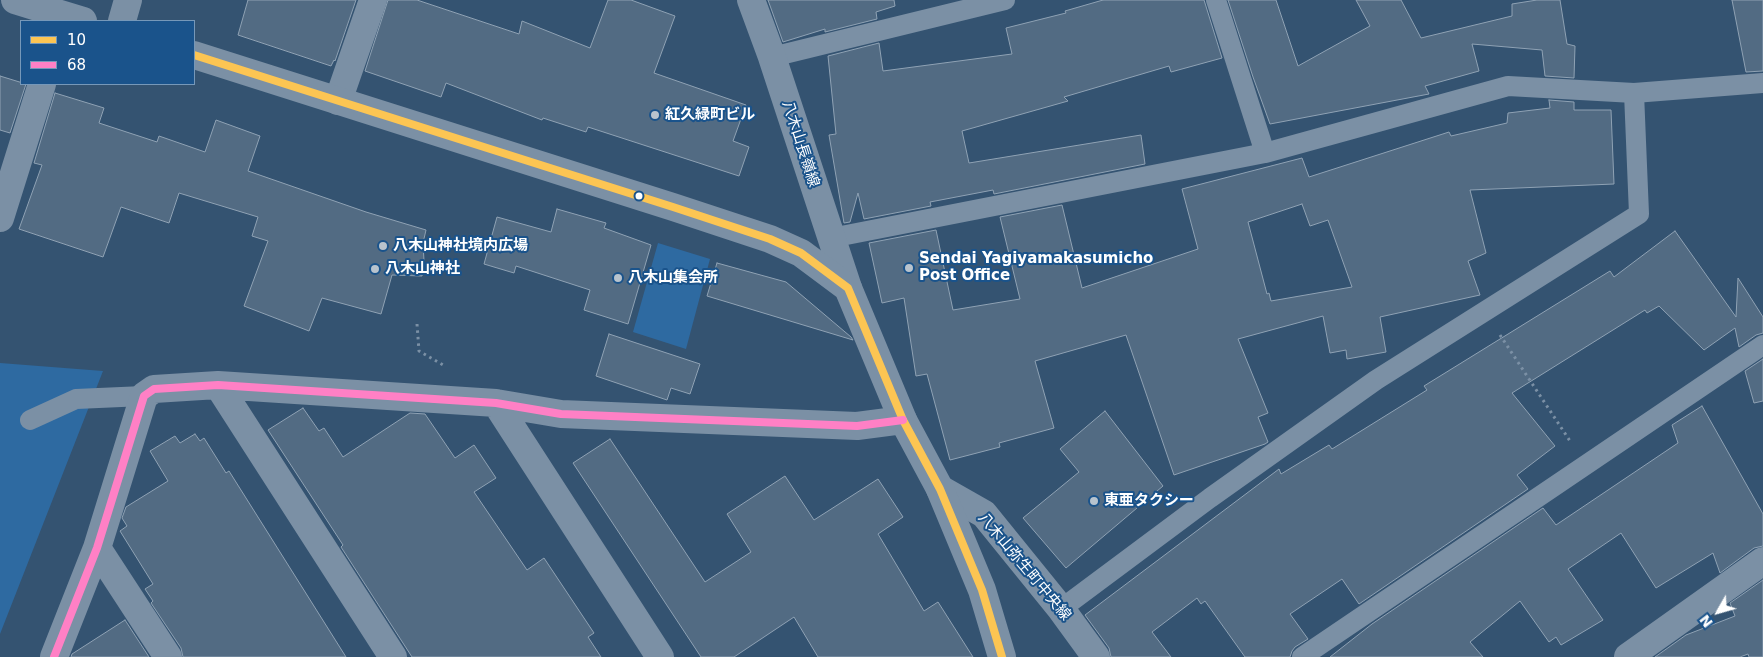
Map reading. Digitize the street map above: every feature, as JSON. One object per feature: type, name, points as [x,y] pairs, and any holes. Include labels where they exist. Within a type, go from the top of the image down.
[{"type":"street","points":[[15,0],[69,19]]},
{"type":"street","points":[[122,20],[128,0]]},
{"type":"street","points":[[338,101],[373,0]]},
{"type":"street","name":"八木山長嶺線","points":[[751,0],[772,57],[848,288],[903,420],[940,489],[982,590],[1002,657]]},
{"type":"street","points":[[195,55],[770,239],[801,253],[848,288]]},
{"type":"street","points":[[0,218],[42,85]]},
{"type":"street","points":[[54,657],[96,548],[144,396],[154,389],[218,385],[496,403],[561,414],[857,426],[903,420]]},
{"type":"street","points":[[218,385],[393,657]]},
{"type":"street","points":[[496,403],[660,657]]},
{"type":"street","name":"八木山弥生町中央線","points":[[940,489],[984,514],[1096,657]]},
{"type":"street","points":[[96,548],[168,657]]},
{"type":"street","points":[[1633,656],[1763,561]]},
{"type":"lane","points":[[772,57],[1005,0]]},
{"type":"lane","points":[[1216,0],[1265,153]]},
{"type":"lane","points":[[831,238],[1265,153],[1508,86],[1634,93],[1763,84]]},
{"type":"lane","points":[[1060,609],[1210,498],[1376,380],[1639,214],[1634,93]]},
{"type":"lane","points":[[1302,657],[1763,345]]},
{"type":"lane","points":[[30,420],[76,399],[144,396]]},
{"type":"path","points":[[1485,311],[1586,465]]},
{"type":"shaded area","points":[[658,243],[710,259],[686,349],[633,332]]},
{"type":"shaded area","points":[[0,363],[103,371],[0,634]]},
{"type":"building","points":[[248,0],[356,0],[335,61],[331,66],[238,35]]},
{"type":"building","points":[[388,0],[417,0],[519,34],[522,21],[590,48],[608,0],[631,0],[675,16],[654,73],[746,105],[733,141],[749,147],[739,176],[588,127],[586,132],[543,118],[542,120],[446,83],[441,97],[365,71]]},
{"type":"building","points":[[768,0],[894,0],[895,6],[876,12],[877,19],[825,32],[825,29],[783,42]]},
{"type":"building","points":[[1103,0],[1204,0],[1222,58],[1171,72],[1169,66],[1064,97],[1068,101],[962,131],[969,163],[1141,135],[1145,164],[994,194],[993,190],[930,202],[931,206],[864,219],[858,193],[850,222],[844,223],[829,135],[836,134],[828,56],[879,43],[883,71],[1012,54],[1006,28],[1066,13],[1065,11]]},
{"type":"building","points":[[1228,0],[1276,0],[1298,66],[1370,26],[1356,0],[1401,0],[1421,38],[1512,16],[1512,4],[1537,0],[1560,0],[1567,44],[1575,46],[1574,78],[1545,76],[1542,50],[1472,44],[1479,71],[1425,86],[1429,94],[1270,124]]},
{"type":"building","points":[[1732,0],[1763,0],[1763,71],[1746,72]]},
{"type":"building","points":[[0,76],[20,82],[20,85],[26,85],[10,133],[0,130]]},
{"type":"building","points":[[55,93],[104,108],[99,123],[157,142],[159,136],[205,152],[216,120],[260,136],[248,171],[366,212],[426,230],[423,243],[424,261],[422,276],[392,275],[381,314],[322,298],[309,331],[244,306],[268,241],[252,236],[258,217],[179,193],[169,223],[121,207],[103,257],[19,229],[42,165],[34,163]]},
{"type":"building","points":[[1549,100],[1574,102],[1574,110],[1611,110],[1614,184],[1470,190],[1486,253],[1468,261],[1480,295],[1380,317],[1386,352],[1347,359],[1346,350],[1330,353],[1323,316],[1238,339],[1268,413],[1258,417],[1268,442],[1174,475],[1126,335],[1035,361],[1054,428],[999,443],[1000,447],[950,460],[927,374],[916,376],[904,298],[882,303],[869,243],[936,230],[953,310],[1020,299],[1000,217],[1062,205],[1082,288],[1198,249],[1182,189],[1302,158],[1309,177],[1449,132],[1451,136],[1507,123],[1508,113],[1550,108]],"holes":[[[1302,204],[1310,226],[1328,220],[1352,287],[1271,301],[1269,293],[1267,294],[1248,222]]]},
{"type":"building","points":[[557,209],[606,223],[604,228],[651,245],[628,324],[584,310],[590,290],[516,266],[514,273],[484,264],[497,217],[551,232]]},
{"type":"building","points":[[1675,231],[1736,317],[1738,278],[1763,317],[1763,333],[1756,335],[1739,347],[1735,328],[1704,350],[1659,306],[1647,313],[1645,310],[1512,393],[1555,446],[1517,475],[1528,489],[1359,604],[1342,579],[1290,614],[1308,639],[1295,647],[1290,657],[1245,657],[1205,601],[1201,604],[1197,598],[1152,632],[1171,657],[1111,657],[1109,648],[1085,615],[1279,469],[1281,474],[1329,445],[1332,449],[1427,390],[1424,386],[1610,271],[1614,277]]},
{"type":"building","points":[[717,263],[786,282],[853,340],[707,296]]},
{"type":"building","points":[[609,334],[700,364],[690,394],[671,388],[667,400],[596,376]]},
{"type":"building","points":[[1763,359],[1763,401],[1754,403],[1745,371]]},
{"type":"building","points":[[1702,406],[1763,514],[1763,546],[1754,548],[1720,573],[1713,553],[1656,588],[1621,533],[1568,569],[1603,620],[1561,645],[1556,637],[1549,642],[1520,601],[1470,642],[1483,657],[1330,657],[1372,624],[1543,508],[1556,525],[1678,443],[1672,425]]},
{"type":"building","points":[[303,408],[319,431],[324,428],[343,457],[410,413],[425,414],[455,458],[474,445],[496,478],[474,492],[527,570],[544,558],[594,633],[588,637],[601,657],[412,657],[341,547],[343,545],[268,430]]},
{"type":"building","name":"東亜タクシー","points":[[1105,411],[1163,486],[1066,568],[1023,518],[1079,472],[1060,449]]},
{"type":"building","points":[[195,434],[200,441],[204,438],[226,473],[229,471],[346,657],[183,657],[181,648],[151,603],[153,601],[145,589],[153,584],[120,531],[127,526],[122,518],[126,507],[168,481],[150,451],[175,436],[180,443]]},
{"type":"building","points":[[610,439],[705,582],[751,552],[727,514],[785,476],[814,520],[878,479],[903,517],[878,534],[924,611],[938,602],[973,657],[818,657],[794,617],[734,657],[701,657],[573,463]]},
{"type":"building","points":[[1763,580],[1763,657],[1749,657],[1748,654],[1740,657],[1655,657],[1686,635],[1735,616],[1730,603]]},
{"type":"building","points":[[125,620],[149,657],[71,657],[72,654]]},
{"type":"transit line","name":"10","points":[[195,55],[770,239],[801,253],[848,288],[903,420],[940,489],[982,590],[1002,657]]},
{"type":"transit line","name":"68","points":[[54,657],[97,548],[144,396],[154,389],[218,385],[496,403],[561,414],[857,426],[903,420]]},
{"type":"place","name":"紅久緑町ビル","points":[[655,115]]},
{"type":"place","name":"八木山神社境内広場","points":[[383,246]]},
{"type":"place","name":"Sendai Yagiyamakasumicho Post Office","points":[[909,268]]},
{"type":"place","name":"八木山神社","points":[[375,269]]},
{"type":"place","name":"八木山集会所","points":[[618,278]]},
{"type":"place","name":"東亜タクシー","points":[[1094,501]]}]
